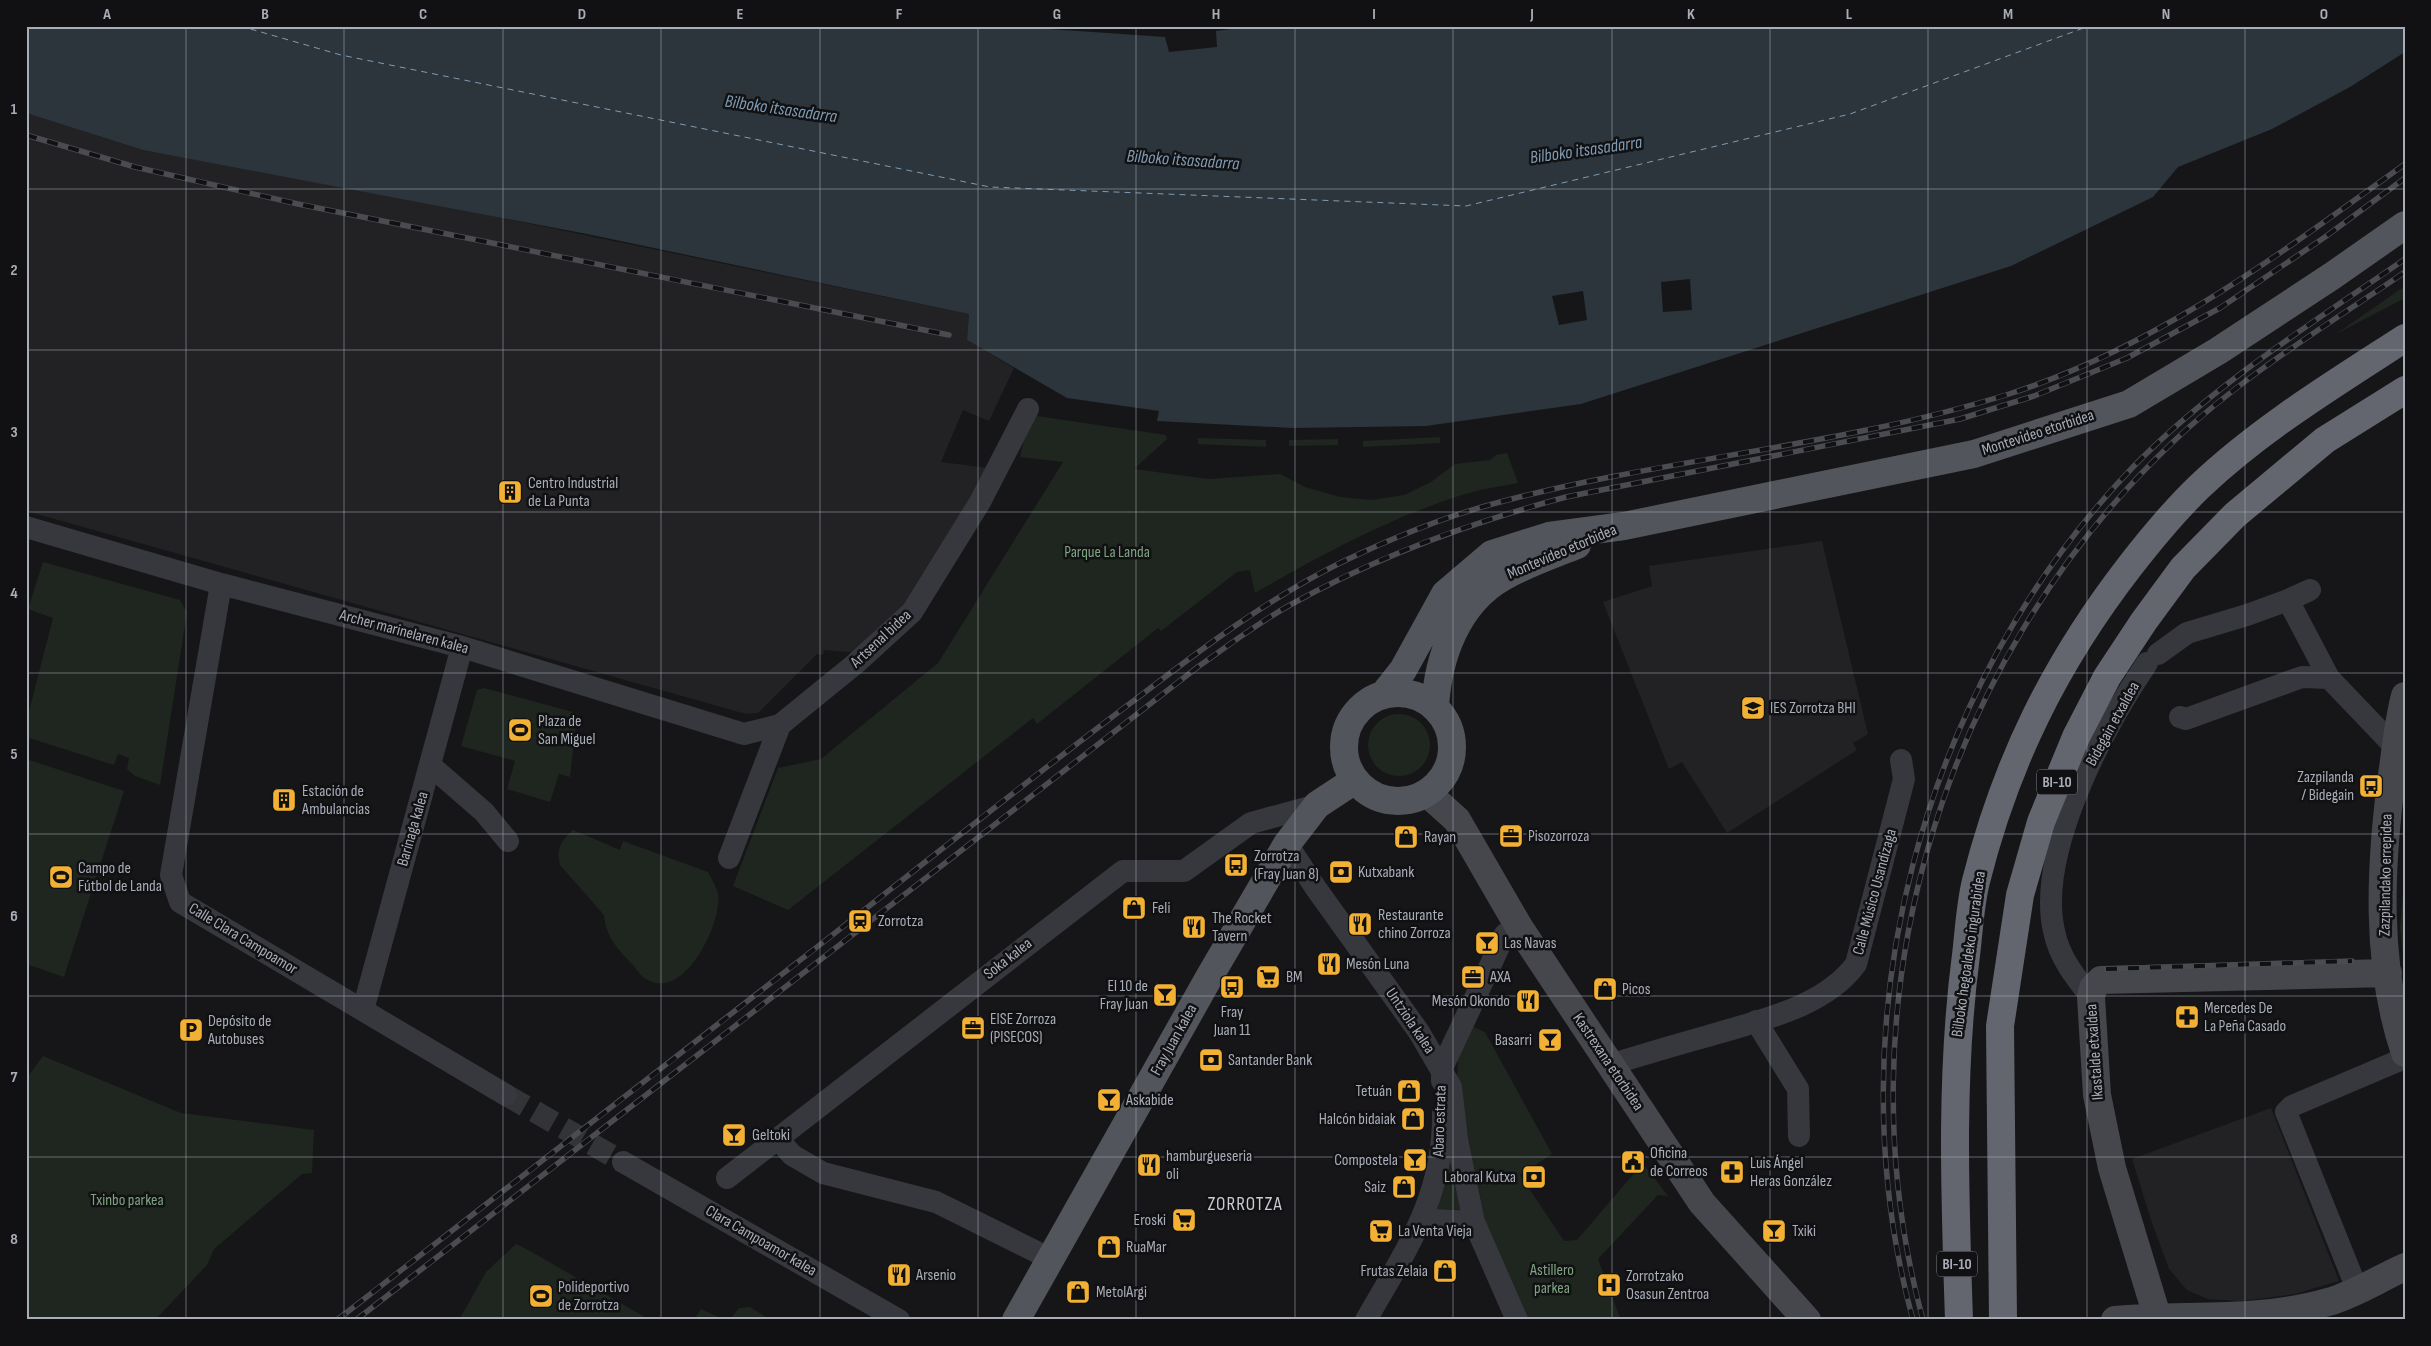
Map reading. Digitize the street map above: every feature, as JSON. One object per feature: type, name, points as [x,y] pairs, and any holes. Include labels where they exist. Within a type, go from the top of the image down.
[{"type":"highway","name":"Bilboko hegoaldeko ingurabidea","points":[[1959,1320],[1954,1100],[1958,1015],[1975,883],[2000,802],[2034,716],[2067,654],[2106,596],[2149,542],[2199,487],[2293,410],[2405,338]]},
{"type":"highway","name":"BI-10","points":[[2003,1315],[2000,1026],[2020,896],[2041,822],[2076,737],[2107,677],[2144,621],[2183,568],[2235,515],[2325,440],[2405,390]]},
{"type":"main road","name":"Montevideo etorbidea","points":[[1384,694],[1403,670],[1445,594],[1492,554],[1549,536],[1624,526],[1974,454],[2129,404],[2218,351],[2332,276],[2405,224]]},
{"type":"main road","name":"Montevideo etorbidea","points":[[1435,707],[1440,670],[1454,627],[1471,603],[1501,578],[1533,562],[1624,526]]},
{"type":"main road","points":[[1402,692],[1419,697],[1435,707],[1444,718],[1451,734],[1452,751],[1448,767],[1440,782],[1427,793],[1412,799],[1396,802],[1380,799],[1366,791],[1355,780],[1346,764],[1343,747],[1346,729],[1354,713],[1367,701],[1384,694],[1402,692]]},
{"type":"main road","name":"Fray Juan kalea","points":[[1016,1320],[1216,966],[1288,844],[1317,805],[1355,780]]},
{"type":"street","name":"Artsenal bidea","points":[[729,858],[780,725],[855,664],[912,612],[980,502],[1028,408]]},
{"type":"street","name":"Archer marinelaren kalea","points":[[26,527],[221,584],[462,647],[744,734],[780,725]]},
{"type":"street","name":"Calle Clara Campoamor","points":[[221,584],[172,875],[180,902],[506,1095]]},
{"type":"street","name":"Bidegain etxaldea","points":[[2091,997],[2064,959],[2054,932],[2051,898],[2052,881],[2068,816],[2113,717],[2157,661],[2187,633],[2288,600],[2310,590]]},
{"type":"street","points":[[2288,600],[2329,678],[2396,748]]},
{"type":"street","name":"Barinaga kalea","points":[[363,1010],[462,647]]},
{"type":"street","points":[[2180,717],[2186,719],[2302,677],[2329,678]]},
{"type":"street","name":"Zazpilandako errepidea","points":[[2405,696],[2384,841],[2383,898],[2388,973],[2405,1053]]},
{"type":"street","name":"Calle Músico Usandizaga","points":[[1609,1065],[1780,1014],[1820,994],[1848,975],[1856,964],[1904,779],[1901,760]]},
{"type":"street","points":[[431,766],[484,812],[508,842]]},
{"type":"street","name":"Kastrexana etorbidea","points":[[1427,793],[1457,820],[1519,926],[1609,1065],[1702,1203],[1808,1320]]},
{"type":"street","name":"Soka kalea","points":[[727,1178],[1124,871],[1184,871],[1251,824],[1317,805]]},
{"type":"street","name":"Untziola kalea","points":[[1288,844],[1314,887],[1404,1010],[1442,1068],[1451,1087],[1457,1139],[1474,1222],[1517,1320]]},
{"type":"street","name":"Abaro estrata","points":[[1366,1320],[1420,1224],[1436,1180],[1443,1139],[1442,1068],[1505,934],[1519,926]]},
{"type":"street","name":"Ikastalde etxaldea","points":[[2157,1316],[2112,1168],[2097,1095],[2091,997],[2093,988],[2101,980],[2388,973]]},
{"type":"street","points":[[1756,1021],[1798,1089],[1799,1136]]},
{"type":"street","points":[[2357,1289],[2286,1112],[2292,1106],[2405,1058]]},
{"type":"street","points":[[778,1140],[792,1155],[823,1173],[936,1202],[1051,1259]]},
{"type":"street","name":"Clara Campoamor kalea","points":[[622,1162],[900,1320]]},
{"type":"street","points":[[1420,1224],[1436,1220],[1474,1222]]},
{"type":"street","points":[[2115,1320],[2157,1316],[2190,1318],[2264,1315],[2329,1302],[2405,1267]]},
{"type":"shaded area","points":[[26,113],[143,150],[419,201],[969,314],[967,340],[1014,368],[989,421],[963,410],[941,462],[988,468],[909,609],[859,653],[824,650],[823,655],[817,654],[758,713],[746,714],[26,511]]},
{"type":"shaded area","name":"IES Zorrotza BHI","points":[[1822,541],[1868,734],[1853,743],[1857,750],[1727,833],[1682,762],[1669,769],[1603,602],[1652,586],[1649,566]]},
{"type":"shaded area","points":[[2271,1108],[2339,1281],[2295,1294],[2242,1301],[2208,1299],[2187,1290],[2169,1269],[2132,1159]]},
{"type":"green space","points":[[2405,286],[2405,298],[2336,334]]},
{"type":"green space","name":"Parque La Landa","points":[[1030,415],[1166,435],[1167,439],[1134,469],[1209,479],[1280,474],[1305,487],[1340,497],[1372,500],[1404,495],[1431,482],[1455,464],[1490,460],[1496,455],[1507,453],[1518,483],[1469,493],[1408,515],[1330,551],[1255,593],[1250,570],[1237,572],[1161,631],[1158,628],[1037,724],[1033,718],[788,910],[733,886],[778,768],[821,759],[938,663],[1063,462],[1020,457]]},
{"type":"green space","points":[[1440,437],[1440,443],[1363,447],[1363,441]]},
{"type":"green space","points":[[1198,438],[1266,440],[1266,447],[1198,444]]},
{"type":"green space","points":[[1338,439],[1338,445],[1289,446],[1289,440]]},
{"type":"green space","points":[[43,562],[180,600],[187,612],[160,785],[135,776],[127,769],[129,758],[118,754],[114,765],[26,737],[26,723],[53,618],[28,609]]},
{"type":"green space","name":"Plaza de San Miguel","points":[[484,688],[577,713],[570,777],[559,774],[550,802],[507,789],[515,761],[461,746],[477,690]]},
{"type":"green space","points":[[1393,714],[1405,714],[1421,723],[1428,733],[1430,745],[1428,757],[1421,767],[1405,776],[1393,776],[1382,771],[1373,762],[1368,751],[1368,739],[1373,728],[1382,719]]},
{"type":"green space","name":"Campo de Fútbol de Landa","points":[[26,759],[124,791],[64,977],[26,964]]},
{"type":"green space","points":[[573,830],[620,850],[623,841],[708,872],[718,893],[715,921],[699,954],[689,968],[677,978],[663,983],[647,980],[613,942],[607,930],[604,915],[560,865],[560,845]]},
{"type":"green space","points":[[2405,872],[2405,977],[2400,927]]},
{"type":"green space","name":"Astillero parkea","points":[[1471,1026],[1485,1032],[1552,1154],[1520,1175],[1564,1241],[1577,1240],[1643,1163],[1668,1196],[1658,1195],[1598,1259],[1621,1320],[1525,1320],[1489,1240],[1457,1083],[1458,1059]]},
{"type":"green space","name":"Txinbo parkea","points":[[43,1056],[181,1113],[314,1130],[312,1173],[302,1174],[214,1249],[207,1265],[155,1320],[26,1320],[26,1079]]},
{"type":"green space","points":[[1449,1156],[1465,1210],[1437,1209]]},
{"type":"green space","name":"Polideportivo de Zorrotza","points":[[516,1244],[650,1320],[459,1320],[486,1272]]},
{"type":"green space","points":[[750,1307],[771,1320],[731,1318],[739,1308]]},
{"type":"green space","points":[[701,1309],[725,1320],[694,1320]]},
{"type":"water","name":"Bilboko itsasadarra","points":[[26,26],[1005,26],[1165,37],[1169,52],[1217,47],[1216,31],[1254,26],[2405,26],[2405,52],[2350,87],[2272,129],[2178,167],[2153,197],[2011,266],[1581,404],[1426,426],[1292,428],[1157,421],[1159,411],[1067,398],[967,340],[969,314],[587,234],[143,150],[26,113]]},
{"type":"pier","points":[[1690,279],[1692,310],[1663,312],[1661,282]]},
{"type":"pier","points":[[1583,291],[1587,320],[1559,325],[1552,296]]},
{"type":"ferry route","points":[[240,26],[341,55],[990,187],[1466,206],[1850,114],[2089,26]]},
{"type":"tunnel","points":[[506,1095],[623,1162]]},
{"type":"railway","points":[[26,135],[135,167],[298,204],[949,335]]},
{"type":"railway","points":[[337,1320],[1188,659],[1263,607],[1315,576],[1380,544],[1439,521],[1500,502],[1627,474],[1883,427],[2009,394],[2063,374],[2116,351],[2216,295],[2312,231],[2405,164]]},
{"type":"railway","points":[[356,1320],[1199,666],[1290,605],[1323,587],[1390,556],[1459,530],[1530,507],[1566,497],[1960,419],[2034,396],[2127,358],[2220,308],[2325,237],[2405,178]]},
{"type":"railway","points":[[1913,1320],[1890,1207],[1883,1093],[1891,978],[1913,865],[1948,756],[1997,652],[2059,555],[2133,467],[2164,437],[2229,382],[2405,259]]},
{"type":"railway","points":[[1923,1320],[1900,1202],[1893,1082],[1903,963],[1928,847],[1969,735],[2023,629],[2092,530],[2173,442],[2227,395],[2256,373],[2405,272]]},
{"type":"railway","points":[[2106,969],[2352,961]]},
{"type":"place","name":"Centro Industrial de La Punta","points":[[510,492]]},
{"type":"place","name":"IES Zorrotza BHI","points":[[1753,708]]},
{"type":"place","name":"Plaza de San Miguel","points":[[520,730]]},
{"type":"place","name":"Zazpilanda / Bidegain","points":[[2371,786]]},
{"type":"place","name":"Estación de Ambulancias","points":[[284,800]]},
{"type":"place","name":"Pisozorroza","points":[[1511,836]]},
{"type":"place","name":"Rayan","points":[[1406,837]]},
{"type":"place","name":"Zorrotza (Fray Juan 8)","points":[[1236,865]]},
{"type":"place","name":"Kutxabank","points":[[1341,872]]},
{"type":"place","name":"Campo de Fútbol de Landa","points":[[61,877]]},
{"type":"place","name":"Feli","points":[[1134,908]]},
{"type":"place","name":"Zorrotza","points":[[860,921]]},
{"type":"place","name":"Restaurante chino Zorroza","points":[[1360,924]]},
{"type":"place","name":"The Rocket Tavern","points":[[1194,927]]},
{"type":"place","name":"Las Navas","points":[[1487,943]]},
{"type":"place","name":"Mesón Luna","points":[[1329,964]]},
{"type":"place","name":"BM","points":[[1268,977]]},
{"type":"place","name":"AXA","points":[[1473,977]]},
{"type":"place","name":"Fray Juan 11","points":[[1232,987]]},
{"type":"place","name":"Picos","points":[[1605,989]]},
{"type":"place","name":"El 10 de Fray Juan","points":[[1165,995]]},
{"type":"place","name":"Mesón Okondo","points":[[1528,1001]]},
{"type":"place","name":"Mercedes De La Peña Casado","points":[[2187,1017]]},
{"type":"place","name":"EISE Zorroza (PISECOS)","points":[[973,1028]]},
{"type":"place","name":"Depósito de Autobuses","points":[[191,1030]]},
{"type":"place","name":"Basarri","points":[[1550,1040]]},
{"type":"place","name":"Santander Bank","points":[[1211,1060]]},
{"type":"place","name":"Tetuán","points":[[1409,1091]]},
{"type":"place","name":"Askabide","points":[[1109,1100]]},
{"type":"place","name":"Halcón bidaiak","points":[[1413,1119]]},
{"type":"place","name":"Geltoki","points":[[734,1135]]},
{"type":"place","name":"Compostela","points":[[1415,1160]]},
{"type":"place","name":"Oficina de Correos","points":[[1633,1162]]},
{"type":"place","name":"hamburgueseria oli","points":[[1149,1165]]},
{"type":"place","name":"Luis Ángel Heras González","points":[[1732,1172]]},
{"type":"place","name":"Laboral Kutxa","points":[[1534,1177]]},
{"type":"place","name":"Saiz","points":[[1404,1187]]},
{"type":"place","name":"Eroski","points":[[1184,1220]]},
{"type":"place","name":"La Venta Vieja","points":[[1381,1231]]},
{"type":"place","name":"Txiki","points":[[1774,1231]]},
{"type":"place","name":"RuaMar","points":[[1109,1247]]},
{"type":"place","name":"Frutas Zelaia","points":[[1445,1271]]},
{"type":"place","name":"Arsenio","points":[[899,1275]]},
{"type":"place","name":"Zorrotzako Osasun Zentroa","points":[[1609,1285]]},
{"type":"place","name":"MetolArgi","points":[[1078,1292]]},
{"type":"place","name":"Polideportivo de Zorrotza","points":[[541,1296]]},
{"type":"district","name":"ZORROTZA","points":[[1245,1204]]}]
